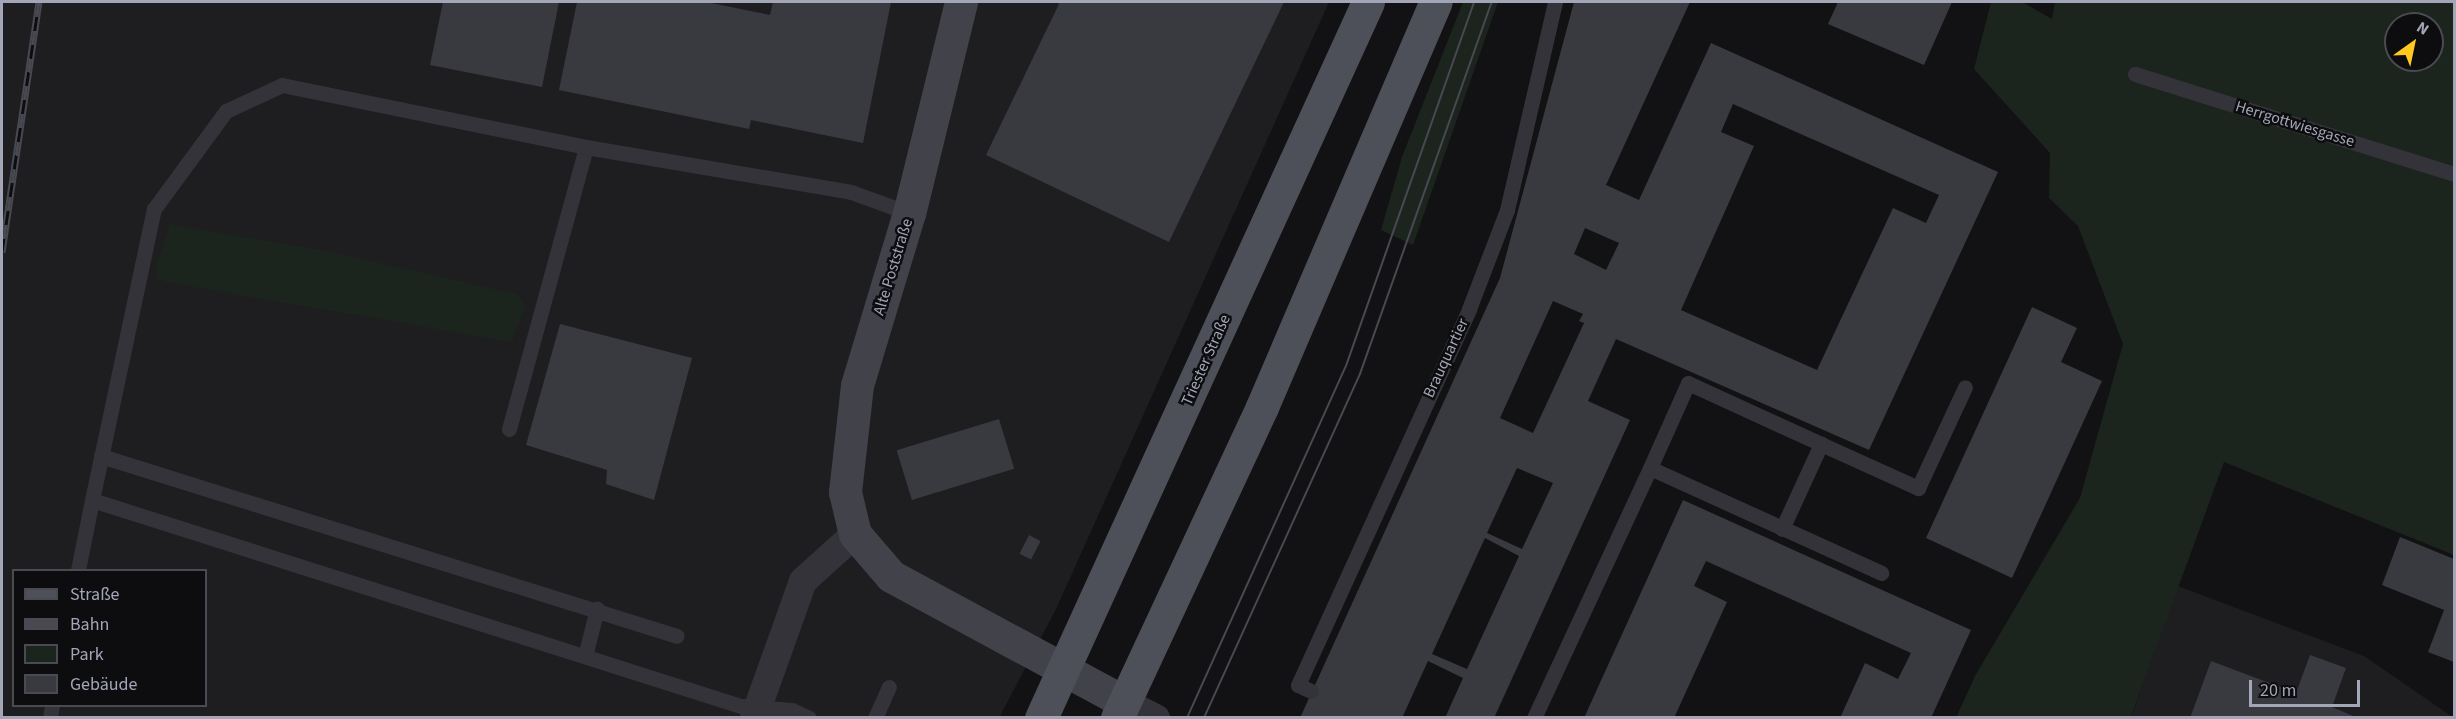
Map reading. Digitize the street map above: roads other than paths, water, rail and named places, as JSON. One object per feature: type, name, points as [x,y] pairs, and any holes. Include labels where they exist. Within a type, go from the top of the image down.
[{"type":"main road","name":"Triester Straße","points":[[1041,717],[1065,671],[1368,2]]},
{"type":"main road","points":[[1120,710],[1262,407],[1436,2]]},
{"type":"street","name":"Alte Poststraße","points":[[961,2],[909,213],[858,385],[845,492],[855,534],[891,576],[915,592],[1065,671],[1120,710]]},
{"type":"street","points":[[755,714],[803,582],[855,534]]},
{"type":"street","points":[[1120,710],[1156,717]]},
{"type":"lane","name":"Brauquartier","points":[[1311,691],[1298,685],[1469,309],[1507,210],[1555,2]]},
{"type":"lane","name":"Herrgottwiesgasse","points":[[2135,74],[2454,174]]},
{"type":"lane","points":[[78,569],[154,209],[226,111],[282,85],[586,147],[851,192],[909,213]]},
{"type":"lane","points":[[509,429],[586,147]]},
{"type":"lane","points":[[1534,717],[1689,383],[1918,488],[1965,387]]},
{"type":"lane","points":[[1782,529],[1821,444]]},
{"type":"lane","points":[[101,456],[597,609],[677,636]]},
{"type":"lane","points":[[1650,468],[1881,573]]},
{"type":"lane","points":[[92,500],[585,656],[755,714],[792,710],[808,717]]},
{"type":"lane","points":[[585,656],[597,609]]},
{"type":"lane","points":[[875,717],[889,687]]},
{"type":"tram line","points":[[1187,718],[1346,366],[1474,2]]},
{"type":"tram line","points":[[1204,718],[1360,374],[1492,2]]},
{"type":"railway","points":[[2,252],[39,2]]}]
